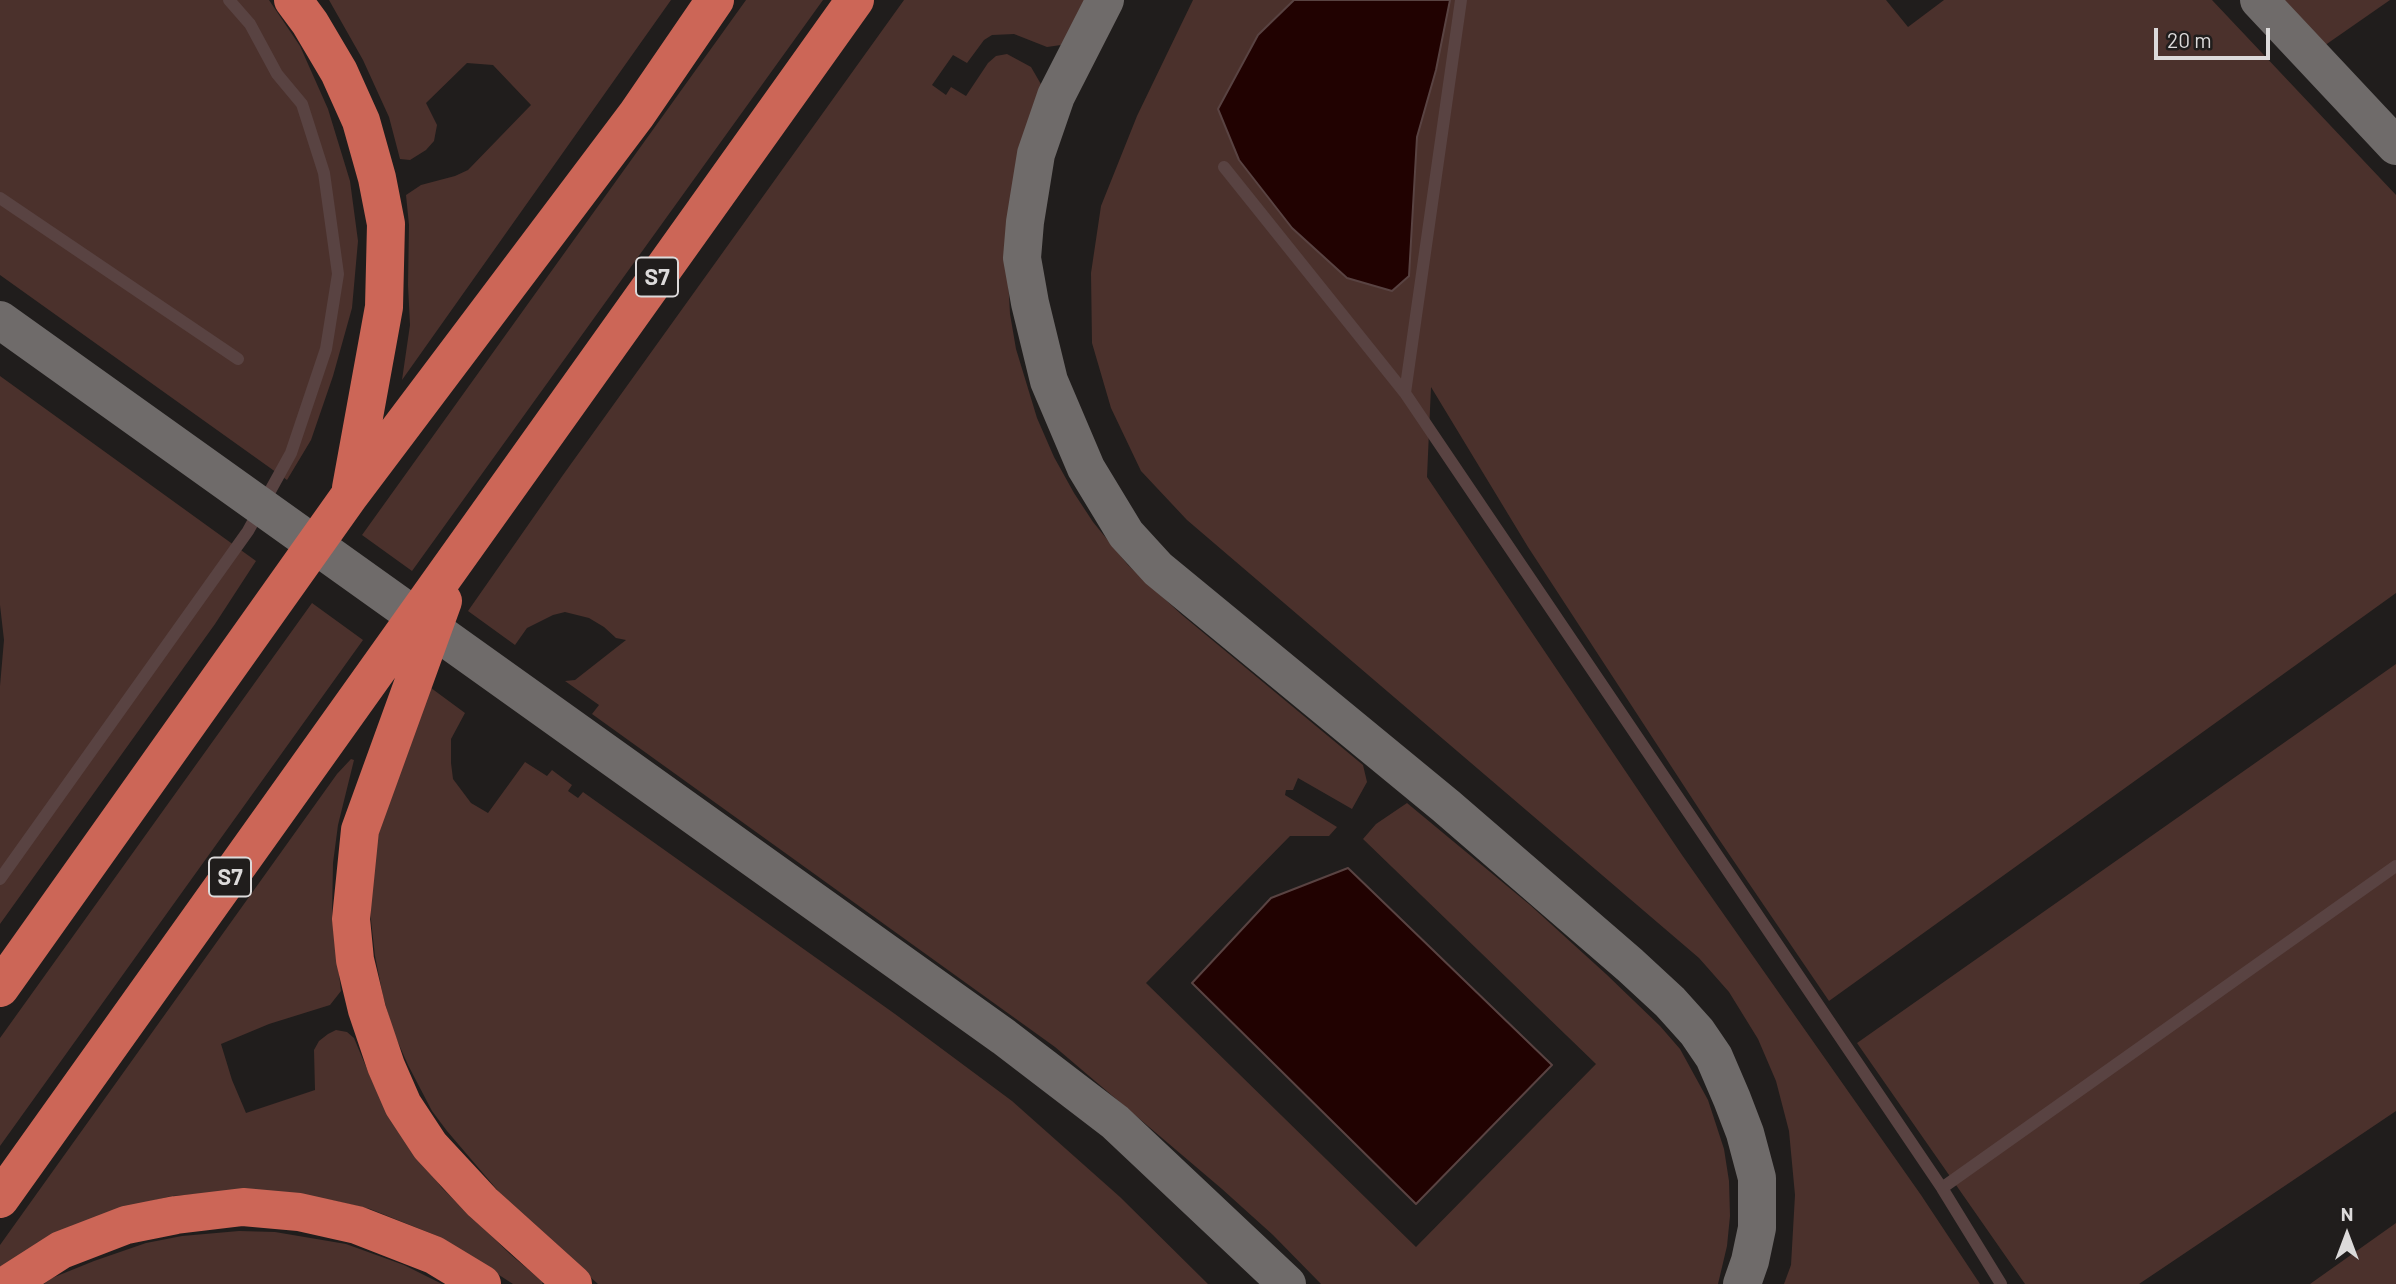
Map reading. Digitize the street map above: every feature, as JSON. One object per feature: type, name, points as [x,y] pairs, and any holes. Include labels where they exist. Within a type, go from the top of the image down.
[{"type":"highway","points":[[293,0],[339,72],[361,121],[377,178],[386,224],[384,307],[350,495]]},
{"type":"highway","points":[[0,988],[350,495],[637,114],[715,0]]},
{"type":"highway","name":"S7","points":[[0,1199],[855,0]]},
{"type":"highway","points":[[460,555],[360,830],[351,919],[355,960],[367,1010],[386,1066],[403,1105],[430,1146],[482,1202],[573,1284]]},
{"type":"highway","points":[[9,1284],[61,1250],[126,1225],[176,1215],[243,1207],[299,1212],[357,1225],[434,1255],[482,1284]]},
{"type":"street","points":[[1105,0],[1056,96],[1036,154],[1022,258],[1049,381],[1086,468],[1126,534],[1158,569],[1446,806],[1630,965],[1670,1002],[1697,1032],[1714,1057],[1732,1100],[1745,1133],[1757,1178],[1757,1228],[1742,1284]]},
{"type":"street","points":[[2259,0],[2396,146]]},
{"type":"street","points":[[0,320],[1004,1037],[1115,1122],[1287,1284]]},
{"type":"shaded area","points":[[0,0],[269,0],[300,46],[328,109],[350,181],[358,241],[352,308],[333,376],[311,440],[287,480],[0,275]]},
{"type":"shaded area","points":[[329,0],[671,0],[402,380],[410,325],[406,195],[421,185],[468,170],[531,105],[493,65],[467,63],[426,103],[437,125],[434,141],[410,160],[400,159],[389,117],[363,60]]},
{"type":"shaded area","points":[[746,0],[823,0],[412,571],[362,535]]},
{"type":"shaded area","points":[[904,0],[1089,0],[1061,45],[1047,47],[1014,34],[992,35],[984,40],[967,63],[953,55],[932,85],[946,95],[951,87],[966,96],[988,63],[996,56],[1007,54],[1031,67],[1042,86],[1007,258],[1010,314],[1016,349],[1037,418],[1074,493],[1093,522],[1128,565],[1182,615],[1363,765],[1367,782],[1352,809],[1298,778],[1293,790],[1286,790],[1285,795],[1337,827],[1329,836],[1290,836],[1146,983],[1416,1247],[1596,1064],[1363,839],[1376,824],[1407,803],[1530,905],[1606,974],[1680,1049],[1708,1100],[1724,1149],[1729,1181],[1730,1216],[1727,1246],[1718,1284],[1321,1284],[1273,1235],[1222,1189],[1055,1047],[592,714],[599,705],[565,681],[575,680],[626,640],[616,638],[589,618],[565,612],[527,628],[515,645],[468,611]]},
{"type":"shaded area","points":[[1193,0],[1886,0],[1908,27],[1944,0],[2212,0],[2396,195],[2396,593],[1829,1001],[1716,835],[1528,547],[1431,387],[1427,477],[1682,855],[1921,1195],[1980,1284],[1784,1284],[1791,1265],[1795,1195],[1789,1131],[1776,1081],[1758,1039],[1729,992],[1699,958],[1187,520],[1141,471],[1111,408],[1092,343],[1091,273],[1101,206],[1137,116]]},
{"type":"shaded area","points":[[1294,0],[1450,0],[1436,70],[1417,137],[1409,276],[1392,291],[1347,278],[1292,228],[1239,160],[1218,109],[1258,35]]},
{"type":"shaded area","points":[[2278,0],[2390,0],[2321,48]]},
{"type":"shaded area","points":[[0,376],[256,561],[215,624],[0,924],[0,686],[4,640],[0,605]]},
{"type":"shaded area","points":[[312,603],[363,640],[0,1146],[0,1038]]},
{"type":"shaded area","points":[[2396,664],[2396,1111],[2139,1284],[2025,1284],[1857,1043]]},
{"type":"shaded area","points":[[427,685],[465,713],[451,739],[451,763],[453,779],[471,803],[488,813],[525,762],[547,776],[552,770],[572,785],[568,791],[578,798],[583,792],[895,1014],[1012,1101],[1120,1197],[1208,1284],[598,1284],[511,1206],[432,1111],[393,1031],[383,996],[371,920],[370,887],[376,830]]},
{"type":"shaded area","points":[[351,759],[354,760],[338,825],[333,863],[332,916],[341,991],[330,1005],[269,1024],[221,1044],[232,1080],[246,1113],[315,1090],[314,1050],[319,1041],[328,1034],[336,1030],[347,1032],[354,1038],[372,1081],[400,1133],[442,1188],[543,1282],[542,1284],[513,1284],[440,1237],[370,1209],[331,1200],[212,1193],[172,1196],[126,1207],[0,1267],[0,1245],[337,774]]},
{"type":"shaded area","points":[[1348,868],[1552,1065],[1416,1204],[1192,983],[1271,898]]},
{"type":"shaded area","points":[[2396,1223],[2396,1284],[2310,1284]]},
{"type":"shaded area","points":[[239,1231],[275,1232],[346,1244],[404,1265],[442,1284],[44,1284],[52,1278],[94,1261],[146,1243],[182,1236]]},
{"type":"waterway","points":[[0,879],[248,531],[291,453],[326,349],[338,274],[324,173],[302,104],[277,74],[250,24],[229,0]]},
{"type":"waterway","points":[[1405,393],[1461,0]]},
{"type":"waterway","points":[[1224,167],[1405,393],[1942,1188],[2001,1284]]},
{"type":"waterway","points":[[0,198],[238,359]]},
{"type":"waterway","points":[[1942,1188],[2396,866]]}]
